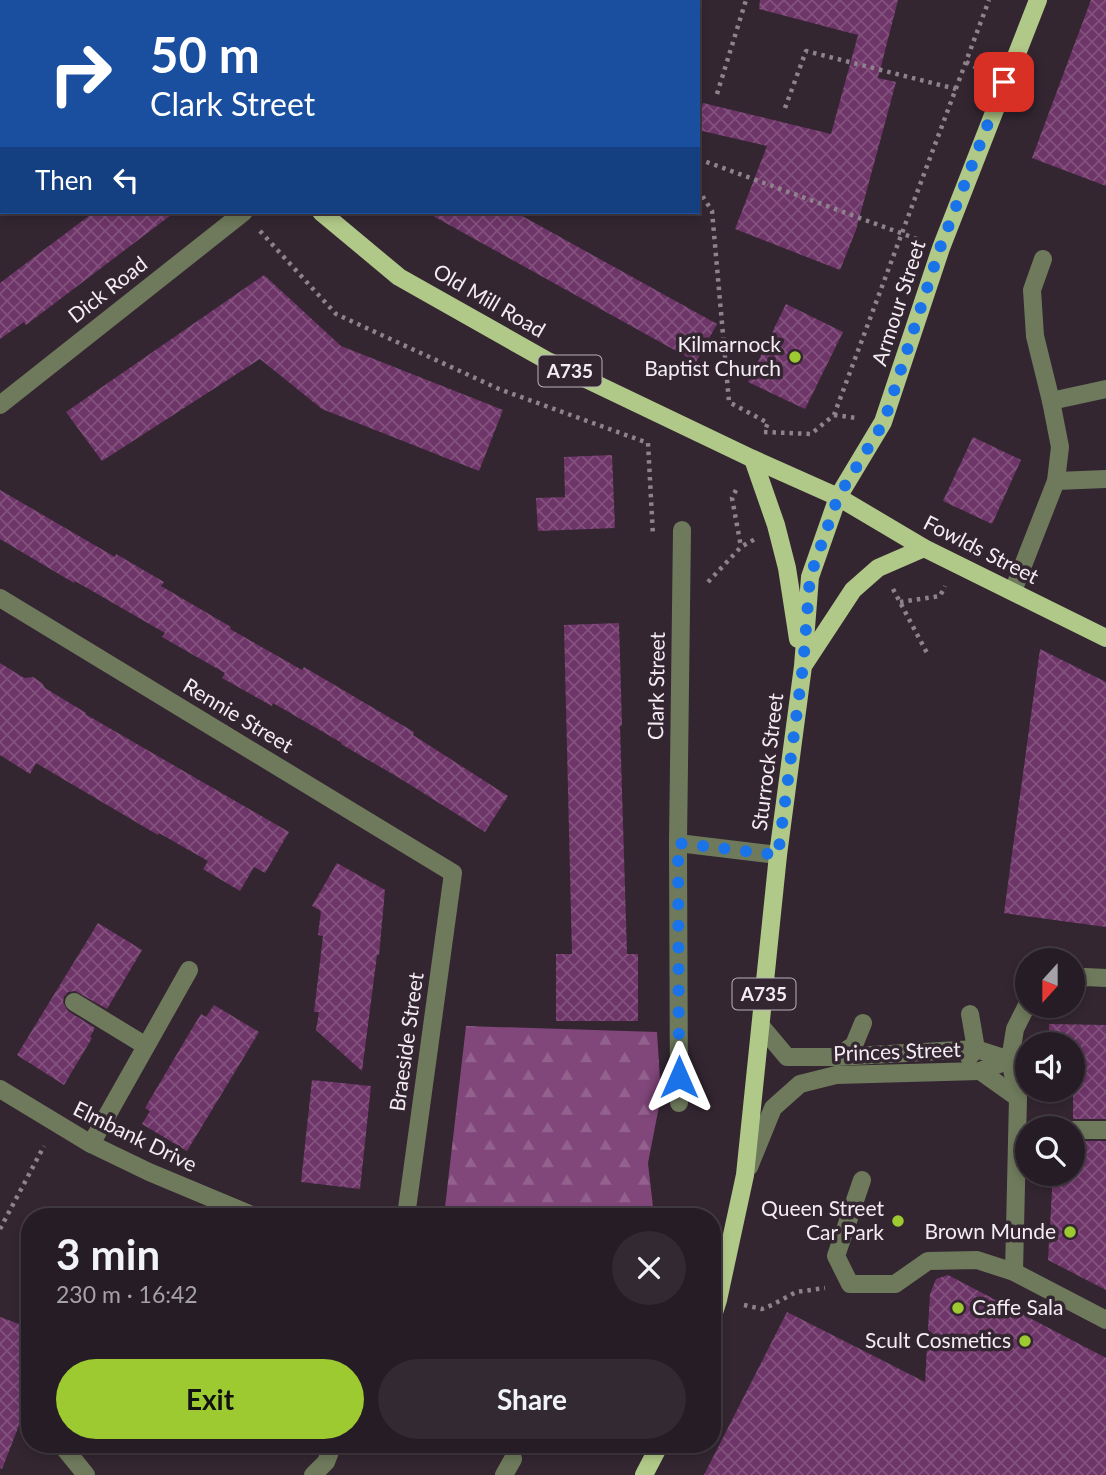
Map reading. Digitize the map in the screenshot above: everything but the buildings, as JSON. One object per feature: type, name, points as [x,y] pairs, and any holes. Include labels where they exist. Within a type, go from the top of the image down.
[{"type":"main road","name":"Armour Street","points":[[838,497],[884,422],[940,248],[1038,0]]},
{"type":"main road","name":"Old Mill Road","points":[[323,214],[399,276],[546,360],[752,459],[838,497]]},
{"type":"main road","name":"Sturrock Street","points":[[752,459],[776,526],[787,568],[803,666]]},
{"type":"main road","name":"Sturrock Street","points":[[721,1286],[745,1175],[778,855],[803,666],[810,577],[838,497]]},
{"type":"main road","name":"Fowlds Street","points":[[838,497],[924,548],[1106,638]]},
{"type":"main road","name":"Sturrock Street","points":[[803,666],[853,590],[878,568],[924,548]]},
{"type":"main road","points":[[644,1475],[655,1453]]},
{"type":"street","name":"Dick Road","points":[[0,405],[241,214]]},
{"type":"street","points":[[1013,591],[1056,481],[1060,447],[1035,336],[1032,289],[1043,259]]},
{"type":"street","points":[[1051,401],[1106,389]]},
{"type":"street","points":[[1056,481],[1106,479]]},
{"type":"street","name":"Clark Street","points":[[680,1103],[678,843],[682,530]]},
{"type":"street","name":"Rennie Street","points":[[0,598],[453,873]]},
{"type":"street","points":[[678,843],[778,855]]},
{"type":"street","name":"Braeside Street","points":[[407,1208],[453,873]]},
{"type":"street","points":[[92,1144],[189,971]]},
{"type":"street","points":[[1085,977],[1106,978]]},
{"type":"street","points":[[74,1002],[146,1046]]},
{"type":"street","points":[[955,1072],[976,1049],[970,1014]]},
{"type":"street","points":[[1015,1084],[1010,1060],[1015,1029],[1020,1018]]},
{"type":"street","points":[[836,1057],[854,1045],[863,1023]]},
{"type":"street","name":"Princes Street","points":[[761,1026],[787,1057],[976,1049],[1010,1060]]},
{"type":"street","name":"Princes Street","points":[[745,1175],[773,1108],[800,1084],[836,1075],[980,1071],[1010,1060]]},
{"type":"street","name":"Princes Street","points":[[980,1071],[1015,1096]]},
{"type":"street","name":"Elmbank Drive","points":[[0,1089],[92,1144],[149,1172],[235,1208]]},
{"type":"street","points":[[1014,1272],[1018,1102]]},
{"type":"street","points":[[1085,1130],[1106,1130]]},
{"type":"street","points":[[862,1180],[836,1256],[850,1284],[895,1284],[928,1261],[978,1260],[1014,1272],[1106,1320]]},
{"type":"street","points":[[68,1453],[86,1475]]},
{"type":"street","points":[[313,1475],[326,1462],[330,1453]]},
{"type":"street","points":[[504,1475],[513,1459]]},
{"type":"path","points":[[717,94],[746,0]]},
{"type":"path","points":[[764,432],[811,434],[834,415],[989,0]]},
{"type":"path","points":[[785,108],[806,51],[956,89]]},
{"type":"path","points":[[700,162],[940,248]]},
{"type":"path","points":[[700,192],[712,211],[729,402],[768,423],[752,459]]},
{"type":"path","points":[[246,214],[336,314],[499,389],[648,443],[653,536]]},
{"type":"path","points":[[681,610],[741,547],[776,526]]},
{"type":"path","points":[[900,602],[940,596],[957,565]]},
{"type":"path","points":[[0,1229],[41,1152]]},
{"type":"path","points":[[721,1301],[762,1309],[796,1292],[850,1284]]},
{"type":"green space","points":[[466,1026],[657,1032],[661,1096],[648,1163],[653,1208],[445,1208]]},
{"type":"place","name":"Kilmarnock Baptist Church","points":[[795,357]]},
{"type":"place","name":"Queen Street Car Park","points":[[898,1221]]},
{"type":"place","name":"Brown Munde","points":[[1070,1232]]},
{"type":"place","name":"Caffe Sala","points":[[958,1308]]},
{"type":"place","name":"Scult Cosmetics","points":[[1025,1341]]},
{"type":"route","points":[[679,1077],[678,843],[778,855],[803,666],[810,577],[838,497],[884,422],[940,248],[1004,82]]}]
